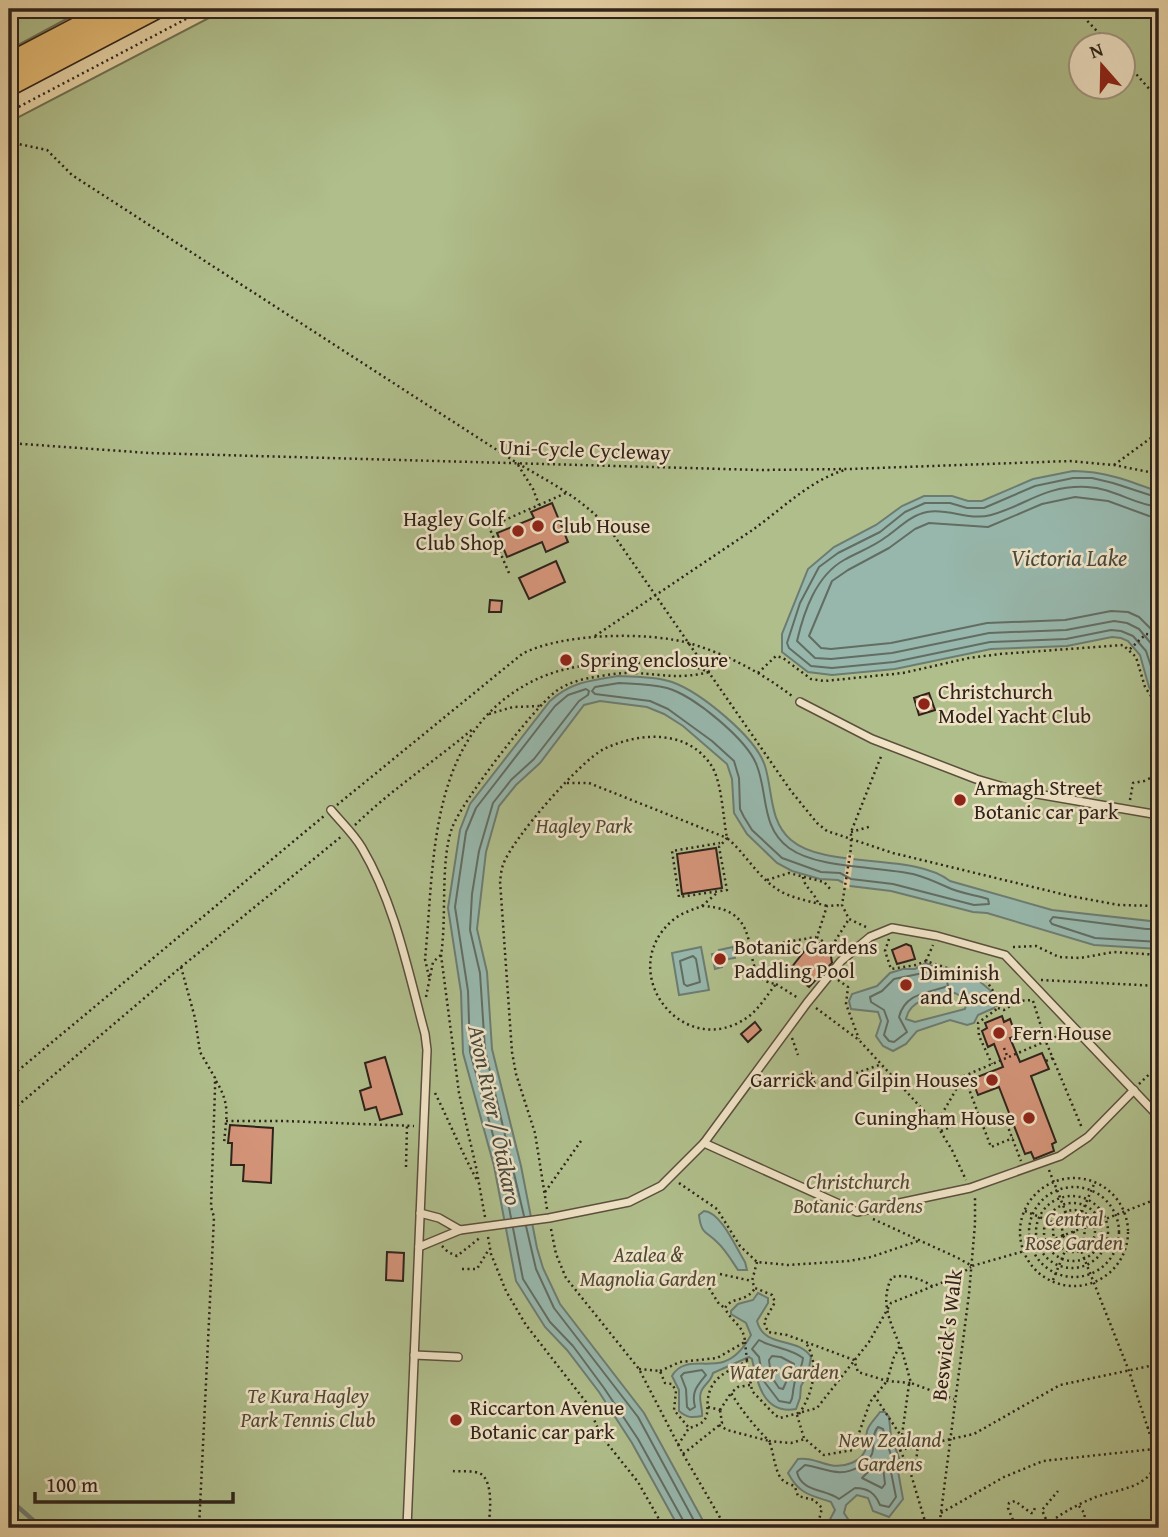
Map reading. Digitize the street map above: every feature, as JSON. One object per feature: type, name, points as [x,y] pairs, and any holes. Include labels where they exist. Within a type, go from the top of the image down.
[{"type":"main road","points":[[9,64],[114,9]]},
{"type":"main road","points":[[9,85],[154,9]]},
{"type":"lane","points":[[800,702],[886,744],[976,779],[1014,790],[1159,815]]},
{"type":"lane","points":[[331,810],[360,845],[376,875],[395,924],[428,1051],[407,1528]]},
{"type":"lane","points":[[419,1247],[460,1230],[549,1218],[629,1202],[651,1193],[672,1177],[704,1143],[841,961],[876,934],[892,928],[937,936],[1005,955],[1159,1116]]},
{"type":"lane","points":[[704,1143],[857,1212],[969,1185],[1046,1162],[1088,1137],[1134,1090]]},
{"type":"lane","points":[[420,1213],[439,1218],[460,1230]]},
{"type":"lane","points":[[414,1355],[458,1357]]},
{"type":"path","points":[[9,112],[205,9]]},
{"type":"path","points":[[1076,9],[1098,32]]},
{"type":"path","points":[[1136,74],[1159,100]]},
{"type":"path","points":[[9,142],[47,150],[72,175],[517,463],[568,492],[598,516],[691,643],[808,813],[827,831],[893,853],[1070,896],[1119,905],[1159,906]]},
{"type":"path","points":[[1114,465],[1159,432]]},
{"type":"path","name":"Uni-Cycle Cycleway","points":[[9,443],[149,453],[618,467],[849,469],[1070,461],[1114,465],[1159,474]]},
{"type":"path","points":[[517,463],[533,489],[539,505]]},
{"type":"path","points":[[594,636],[815,485],[849,469]]},
{"type":"path","points":[[509,573],[489,527],[568,492]]},
{"type":"path","points":[[1130,649],[1146,634],[1159,635]]},
{"type":"path","points":[[9,1078],[331,810],[530,650],[594,636],[691,643],[749,667],[800,702]]},
{"type":"path","points":[[758,673],[776,656],[783,658],[811,680],[825,681],[903,673],[1000,654],[1123,645],[1136,657],[1145,687],[1159,708]]},
{"type":"path","points":[[9,1113],[181,967],[349,831],[380,800],[432,764],[514,691],[573,666],[616,663],[687,664],[710,673]]},
{"type":"path","points":[[664,1528],[638,1482],[602,1437],[586,1402],[526,1325],[506,1291],[490,1248],[458,1093],[440,955],[444,934],[447,854],[452,828],[465,804],[540,706],[565,684],[582,680],[618,674],[687,678],[710,673]]},
{"type":"path","points":[[487,715],[513,707],[540,706]]},
{"type":"path","points":[[429,976],[425,959],[434,851],[449,778],[474,728]]},
{"type":"path","points":[[726,1528],[682,1454],[639,1369],[566,1278],[556,1254],[534,1133],[512,1052],[500,881],[502,866],[509,853],[551,799],[592,756],[605,749],[652,736],[674,738],[701,754],[711,764],[716,775],[727,838]]},
{"type":"path","points":[[884,749],[851,832],[846,893],[842,905],[849,919],[862,927],[892,928],[885,951],[891,969],[926,961],[947,968],[957,975],[978,976],[986,980],[995,994],[998,1008]]},
{"type":"path","points":[[1128,810],[1133,783],[1159,774]]},
{"type":"path","points":[[567,783],[589,783],[727,838],[774,888],[827,906],[842,905]]},
{"type":"path","points":[[851,832],[872,826]]},
{"type":"path","points":[[720,843],[727,890],[678,897],[672,851],[720,843],[727,838]]},
{"type":"path","points":[[766,880],[789,873],[824,882],[832,891]]},
{"type":"path","points":[[803,877],[818,903]]},
{"type":"path","points":[[719,891],[702,906],[673,919],[660,936],[650,958],[654,991],[668,1011],[692,1026],[712,1029],[724,1027],[752,1014],[776,984]]},
{"type":"path","points":[[702,906],[718,907],[737,917],[746,930],[757,976],[765,982],[776,984],[802,1001]]},
{"type":"path","points":[[817,937],[827,906]]},
{"type":"path","points":[[831,946],[849,919]]},
{"type":"path","points":[[926,961],[937,936]]},
{"type":"path","points":[[750,948],[817,937],[835,949],[841,961]]},
{"type":"path","points":[[1005,955],[1014,946],[1036,946],[1059,957],[1080,958],[1114,952],[1159,955]]},
{"type":"path","points":[[426,1005],[429,976],[433,962],[440,955]]},
{"type":"path","points":[[181,967],[195,1018],[200,1052],[225,1095],[224,1144]]},
{"type":"path","points":[[830,974],[848,987],[846,1004],[859,1040]]},
{"type":"path","points":[[1084,1132],[1046,1042],[1028,979],[1159,986]]},
{"type":"path","points":[[998,1008],[1005,1010],[1018,1001],[1039,999]]},
{"type":"path","points":[[812,1006],[859,1040]]},
{"type":"path","points":[[992,1064],[979,1036],[978,1023],[998,1008]]},
{"type":"path","points":[[788,1028],[798,1055]]},
{"type":"path","points":[[936,1124],[964,1076],[1070,1030]]},
{"type":"path","name":"Beswick's Walk","points":[[859,1040],[941,1130],[974,1194],[972,1266],[939,1528]]},
{"type":"path","points":[[1004,1048],[1008,1058]]},
{"type":"path","points":[[1046,1061],[1053,1058]]},
{"type":"path","points":[[819,1081],[834,1081],[882,1064]]},
{"type":"path","points":[[1134,1090],[1159,1065]]},
{"type":"path","points":[[964,1076],[991,1147],[1013,1138]]},
{"type":"path","points":[[199,1528],[214,1217],[211,1207],[215,1078]]},
{"type":"path","points":[[433,1085],[455,1140],[479,1185]]},
{"type":"path","points":[[982,1122],[1003,1114],[1022,1163]]},
{"type":"path","points":[[941,1130],[979,1115]]},
{"type":"path","points":[[226,1122],[284,1121],[424,1127]]},
{"type":"path","points":[[406,1167],[407,1126]]},
{"type":"path","points":[[545,1192],[581,1141]]},
{"type":"path","points":[[1043,1528],[1078,1505],[1098,1496],[1133,1487],[1148,1478],[1158,1456],[1129,1371],[1048,1168]]},
{"type":"path","points":[[1075,1178],[1095,1182],[1112,1194],[1124,1212],[1127,1236],[1123,1252],[1114,1267],[1093,1281],[1073,1285],[1052,1281],[1035,1269],[1023,1251],[1020,1230],[1024,1211],[1037,1193],[1054,1182],[1075,1178]]},
{"type":"path","points":[[677,1182],[717,1209],[740,1246],[757,1262],[788,1265],[849,1261],[871,1257],[918,1241]]},
{"type":"path","points":[[1082,1212],[1095,1182]]},
{"type":"path","points":[[1075,1187],[1091,1191],[1107,1201],[1116,1215],[1119,1233],[1116,1249],[1105,1264],[1090,1273],[1079,1276],[1056,1273],[1038,1258],[1032,1248],[1030,1225],[1033,1214],[1047,1196],[1057,1190],[1075,1187]]},
{"type":"path","points":[[1060,1197],[1088,1199],[1099,1207],[1106,1219],[1109,1233],[1106,1245],[1098,1258],[1087,1265],[1076,1268],[1059,1265],[1043,1254],[1038,1245],[1037,1227],[1040,1217],[1051,1203],[1060,1197]]},
{"type":"path","points":[[709,1288],[730,1317],[743,1328],[752,1391],[780,1418],[817,1408],[869,1342],[891,1303],[956,1277],[972,1266],[1032,1248],[1159,1198]]},
{"type":"path","points":[[1063,1204],[1085,1205],[1100,1221],[1100,1242],[1093,1253],[1084,1259],[1062,1259],[1046,1242],[1044,1228],[1047,1220],[1063,1204]]},
{"type":"path","points":[[1024,1211],[1054,1223]]},
{"type":"path","points":[[857,1212],[972,1266]]},
{"type":"path","points":[[1066,1212],[1082,1212],[1094,1224],[1093,1240],[1081,1251],[1065,1251],[1054,1239],[1054,1223],[1066,1212]]},
{"type":"path","points":[[1069,1220],[1079,1220],[1085,1227],[1085,1234],[1078,1242],[1069,1242],[1063,1236],[1062,1228],[1069,1220]]},
{"type":"path","points":[[438,1239],[448,1252],[457,1256],[478,1241],[486,1228]]},
{"type":"path","points":[[1093,1240],[1123,1252]]},
{"type":"path","points":[[462,1269],[477,1269],[490,1248]]},
{"type":"path","points":[[1052,1281],[1065,1251]]},
{"type":"path","points":[[757,1262],[752,1281],[755,1288],[772,1294],[775,1302],[765,1318],[768,1332],[854,1360]]},
{"type":"path","points":[[720,1274],[752,1281]]},
{"type":"path","points":[[927,1528],[910,1471],[900,1450],[910,1383],[900,1346],[885,1310],[886,1290],[892,1277],[918,1279],[933,1287]]},
{"type":"path","points":[[725,1308],[730,1302],[748,1297],[755,1288]]},
{"type":"path","points":[[639,1369],[660,1371],[680,1362],[717,1358],[745,1342]]},
{"type":"path","points":[[798,1414],[809,1399],[810,1384],[815,1371],[814,1357],[805,1342]]},
{"type":"path","points":[[798,1414],[805,1439],[824,1455],[853,1450],[874,1394],[887,1381],[900,1346]]},
{"type":"path","points":[[854,1360],[858,1372],[887,1381],[910,1383],[954,1399]]},
{"type":"path","points":[[678,1445],[689,1428],[704,1423],[710,1389],[722,1375],[747,1361]]},
{"type":"path","points":[[900,1450],[974,1434],[1060,1385],[1159,1364]]},
{"type":"path","points":[[660,1371],[665,1383],[675,1388],[674,1410],[689,1428]]},
{"type":"path","points":[[682,1454],[719,1426],[723,1421],[720,1410],[731,1393],[738,1387],[750,1385]]},
{"type":"path","points":[[731,1393],[746,1416],[769,1441],[775,1452],[779,1475],[795,1487],[798,1496],[814,1500],[822,1508],[817,1528]]},
{"type":"path","points":[[874,1394],[901,1436]]},
{"type":"path","points":[[708,1407],[720,1410]]},
{"type":"path","points":[[1147,1428],[1159,1425]]},
{"type":"path","points":[[719,1426],[769,1441],[791,1443],[805,1439]]},
{"type":"path","points":[[910,1471],[916,1462],[918,1445]]},
{"type":"path","points":[[941,1513],[995,1481],[1044,1461],[1154,1449]]},
{"type":"path","points":[[453,1471],[477,1472],[484,1477],[491,1501],[488,1528]]},
{"type":"path","points":[[1048,1524],[1042,1510],[1058,1491]]},
{"type":"path","points":[[1015,1525],[1008,1508],[1009,1503],[1015,1501],[1031,1513],[1036,1505]]},
{"type":"path","points":[[1078,1505],[1085,1514],[1083,1528]]},
{"type":"path","points":[[978,1528],[978,1524],[988,1528]]},
{"type":"path","points":[[1007,1528],[1015,1525],[1033,1528]]},
{"type":"green space","points":[[9,9],[85,9],[9,50]]},
{"type":"green space","name":"Hagley Park","points":[[226,9],[1159,9],[1159,1528],[9,1528],[9,122]]},
{"type":"water","name":"Victoria Lake","points":[[1073,471],[1106,475],[1159,492],[1159,701],[1149,687],[1140,655],[1128,641],[1121,638],[1112,637],[1067,646],[991,649],[895,669],[832,675],[808,672],[782,652],[782,634],[808,569],[834,547],[876,525],[902,506],[924,496],[952,496],[968,501],[982,501],[1033,479]]},
{"type":"water","name":"Avon River / Ōtākaro","points":[[618,676],[672,682],[697,695],[726,717],[760,754],[779,824],[791,840],[806,849],[847,859],[915,867],[934,872],[950,881],[1052,910],[1159,922],[1159,949],[1094,945],[987,913],[973,912],[891,891],[850,886],[838,880],[820,879],[792,871],[777,863],[747,834],[734,813],[732,779],[727,764],[683,726],[647,707],[600,701],[584,705],[540,763],[516,785],[499,806],[486,852],[477,929],[487,972],[492,1049],[521,1166],[537,1248],[560,1304],[644,1413],[707,1528],[679,1528],[632,1443],[599,1392],[567,1350],[545,1327],[516,1281],[494,1166],[463,1053],[461,992],[448,908],[460,830],[470,804],[550,701],[574,686]]},
{"type":"water","points":[[701,947],[709,990],[679,995],[672,953]]},
{"type":"water","name":"Botanic Gardens Paddling Pool","points":[[733,947],[735,958],[721,960],[722,967],[715,969],[712,954]]},
{"type":"water","points":[[926,963],[956,978],[978,980],[990,990],[996,1003],[994,1008],[978,1015],[974,1023],[967,1025],[950,1020],[917,1031],[906,1044],[893,1051],[883,1046],[876,1036],[881,1021],[878,1012],[851,1009],[849,1001],[852,994],[877,986],[890,973],[915,969]],"holes":[[[955,993],[967,1000],[965,1009],[915,1022],[906,1019],[908,1012],[925,999]]]},
{"type":"water","points":[[704,1211],[716,1217],[722,1224],[747,1270],[738,1270],[723,1248],[703,1229],[699,1215]]},
{"type":"water","name":"Water Garden","points":[[758,1293],[768,1298],[768,1303],[757,1321],[761,1330],[774,1339],[798,1346],[811,1357],[796,1409],[785,1410],[769,1402],[756,1378],[752,1359],[749,1357],[713,1373],[700,1395],[702,1416],[685,1415],[679,1411],[679,1390],[672,1376],[682,1366],[723,1362],[740,1351],[751,1335],[746,1323],[731,1314],[731,1311],[738,1304],[753,1300]]},
{"type":"water","points":[[880,1412],[885,1412],[889,1417],[891,1437],[901,1463],[898,1471],[903,1499],[889,1517],[873,1511],[868,1498],[857,1495],[846,1505],[844,1513],[854,1528],[833,1528],[828,1523],[835,1510],[831,1502],[801,1490],[788,1473],[798,1459],[811,1459],[835,1466],[847,1465],[857,1460],[864,1452],[868,1428]]},
{"type":"pier","points":[[847,854],[854,855],[849,889],[843,886]]},
{"type":"building","name":"Club House","points":[[552,503],[568,542],[546,552],[542,542],[507,557],[497,533],[534,518],[531,512]]},
{"type":"building","points":[[556,561],[565,582],[529,599],[519,578]]},
{"type":"building","points":[[490,600],[502,601],[501,612],[489,612]]},
{"type":"building","name":"Christchurch Model Yacht Club","points":[[929,693],[935,710],[919,715],[914,698]]},
{"type":"building","points":[[716,848],[722,888],[682,894],[677,854]]},
{"type":"building","points":[[820,943],[830,950],[832,963],[809,987],[795,976],[797,973],[791,968],[810,944]]},
{"type":"building","points":[[906,944],[911,946],[915,959],[897,964],[892,950]]},
{"type":"building","points":[[1002,1016],[1004,1022],[1010,1019],[1016,1036],[1010,1038],[1020,1062],[1042,1053],[1049,1069],[1031,1076],[1056,1142],[1052,1144],[1054,1151],[1034,1159],[1031,1152],[1025,1154],[999,1087],[978,1095],[972,1079],[1003,1067],[994,1044],[988,1047],[982,1031],[987,1028],[985,1023]]},
{"type":"building","points":[[755,1022],[761,1030],[748,1042],[741,1034]]},
{"type":"building","points":[[385,1057],[402,1114],[380,1120],[376,1107],[365,1110],[360,1091],[371,1087],[365,1063]]},
{"type":"building","points":[[810,1071],[815,1084],[805,1088],[800,1075]]},
{"type":"building","points":[[230,1125],[273,1128],[271,1183],[243,1181],[244,1165],[231,1165],[232,1143],[228,1143]]},
{"type":"building","points":[[387,1252],[404,1253],[403,1281],[386,1280]]},
{"type":"waterway","points":[[9,1499],[42,1528]]},
{"type":"place","name":"Club House","points":[[538,526]]},
{"type":"place","name":"Hagley Golf Club Shop","points":[[518,531]]},
{"type":"place","name":"Spring enclosure","points":[[566,660]]},
{"type":"place","name":"Christchurch Model Yacht Club","points":[[924,704]]},
{"type":"place","name":"Armagh Street Botanic car park","points":[[960,800]]},
{"type":"place","name":"Botanic Gardens Paddling Pool","points":[[720,959]]},
{"type":"place","name":"Diminish and Ascend","points":[[906,985]]},
{"type":"place","name":"Fern House","points":[[999,1033]]},
{"type":"place","name":"Garrick and Gilpin Houses","points":[[992,1080]]},
{"type":"place","name":"Cuningham House","points":[[1029,1118]]},
{"type":"place","name":"Riccarton Avenue Botanic car park","points":[[456,1420]]},
{"type":"park label","name":"Christchurch Botanic Gardens","points":[[858,1194]]},
{"type":"park label","name":"Central Rose Garden","points":[[1074,1231]]},
{"type":"park label","name":"Azalea & Magnolia Garden","points":[[648,1267]]},
{"type":"park label","name":"Te Kura Hagley Park Tennis Club","points":[[308,1408]]},
{"type":"park label","name":"New Zealand Gardens","points":[[890,1452]]}]
